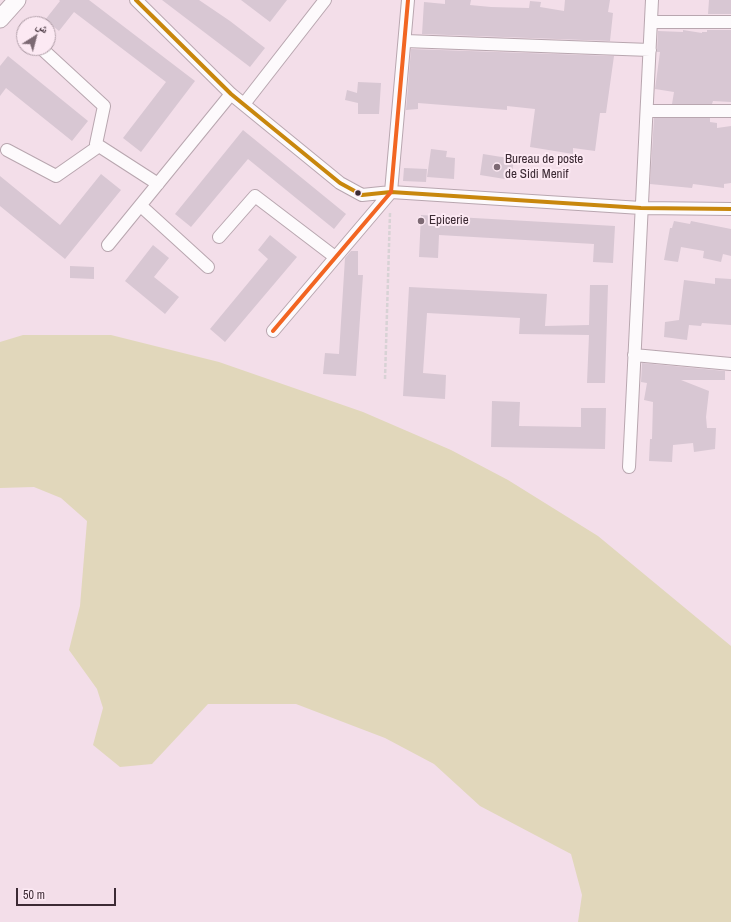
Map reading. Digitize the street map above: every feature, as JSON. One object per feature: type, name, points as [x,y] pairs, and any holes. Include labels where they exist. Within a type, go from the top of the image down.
[{"type":"main road","points":[[0,19],[17,0]]},
{"type":"street","points":[[136,0],[231,94],[340,183],[362,194],[391,192],[641,208],[731,209]]},
{"type":"street","points":[[244,104],[325,0]]},
{"type":"street","points":[[273,330],[391,192],[408,0]]},
{"type":"street","points":[[629,467],[652,0]]},
{"type":"street","points":[[652,22],[731,22]]},
{"type":"street","points":[[405,41],[650,50]]},
{"type":"street","points":[[50,56],[104,106],[96,144],[158,184]]},
{"type":"street","points":[[108,245],[231,94]]},
{"type":"street","points":[[647,110],[731,111]]},
{"type":"street","points":[[7,150],[56,176],[99,146]]},
{"type":"street","points":[[219,237],[255,196],[335,258]]},
{"type":"street","points":[[141,206],[208,267]]},
{"type":"street","points":[[634,355],[731,364]]},
{"type":"path","points":[[386,379],[391,192]]},
{"type":"shaded area","points":[[23,335],[111,335],[219,362],[363,412],[451,450],[508,480],[598,536],[731,646],[731,922],[578,922],[582,895],[571,854],[480,806],[434,764],[385,738],[296,704],[208,704],[152,764],[120,767],[93,745],[103,708],[97,689],[69,650],[80,606],[87,521],[61,498],[34,487],[0,488],[0,342]]},
{"type":"building","points":[[59,0],[89,0],[195,81],[141,152],[123,138],[166,82],[74,12],[59,31],[56,29],[56,16],[48,16],[60,1]]},
{"type":"building","points":[[162,0],[199,0],[230,21],[265,48],[250,67]]},
{"type":"building","points":[[241,0],[287,0],[270,22]]},
{"type":"building","points":[[445,0],[471,0],[470,5],[491,7],[529,8],[530,1],[541,2],[540,7],[564,11],[565,0],[610,0],[608,12],[613,13],[610,41],[422,34],[424,2],[445,4]]},
{"type":"building","points":[[709,0],[731,0],[731,14],[708,14]]},
{"type":"building","points":[[683,30],[702,33],[707,32],[707,30],[731,30],[731,102],[713,101],[712,104],[672,104],[674,92],[655,89],[660,52],[657,52],[658,31],[683,32]]},
{"type":"building","points":[[411,49],[614,56],[606,113],[600,113],[595,151],[573,148],[573,154],[530,147],[535,109],[507,106],[507,110],[418,103],[418,109],[406,110]]},
{"type":"building","points":[[8,56],[88,121],[72,141],[6,88],[0,96],[0,66]]},
{"type":"building","points":[[358,82],[381,83],[379,114],[358,114],[358,103],[345,100],[347,90],[357,93]]},
{"type":"building","points":[[654,118],[710,118],[710,122],[717,123],[717,128],[731,126],[731,183],[724,184],[724,188],[693,184],[692,188],[650,184]]},
{"type":"building","points":[[243,130],[346,214],[334,229],[248,159],[191,227],[175,214]]},
{"type":"building","points":[[431,149],[447,151],[446,157],[455,158],[454,179],[427,177]]},
{"type":"building","name":"Bureau de poste de Sidi Menif","points":[[483,154],[514,159],[511,180],[480,175]]},
{"type":"building","points":[[404,168],[427,169],[426,182],[403,181]]},
{"type":"building","points":[[101,174],[121,190],[65,259],[0,206],[0,176],[60,225]]},
{"type":"building","points":[[421,215],[615,226],[613,263],[593,262],[594,244],[439,235],[438,258],[419,257]]},
{"type":"building","points":[[674,221],[690,224],[691,221],[731,229],[731,256],[723,254],[721,262],[703,258],[704,251],[681,247],[678,262],[664,260],[670,228],[672,228]]},
{"type":"building","points":[[270,235],[297,257],[225,342],[210,329],[268,259],[258,250]]},
{"type":"building","points":[[153,245],[169,258],[154,277],[179,297],[165,314],[125,281]]},
{"type":"building","points":[[351,251],[358,251],[358,275],[363,275],[356,376],[323,374],[325,353],[339,354],[345,258]]},
{"type":"building","points":[[70,266],[94,267],[94,279],[70,278]]},
{"type":"building","points":[[715,278],[731,279],[731,325],[702,323],[701,326],[689,325],[687,340],[664,337],[665,322],[679,320],[684,280],[715,284]]},
{"type":"building","points":[[590,285],[608,285],[605,383],[587,383],[589,335],[519,334],[520,318],[427,313],[423,373],[446,375],[445,399],[403,396],[409,287],[547,294],[545,326],[589,325]]},
{"type":"building","points":[[642,363],[725,371],[725,380],[681,380],[709,391],[706,417],[707,428],[716,428],[715,449],[694,452],[693,443],[673,445],[672,462],[649,461],[650,439],[652,439],[653,402],[644,400],[647,383],[641,382]]},
{"type":"building","points":[[492,401],[520,402],[519,426],[581,427],[581,408],[606,408],[605,449],[491,447]]},
{"type":"transit line","points":[[136,0],[231,94],[340,183],[362,195],[391,192],[641,208],[731,209]]},
{"type":"transit line","points":[[273,331],[391,192],[408,0]]},
{"type":"place","name":"Bureau de poste de Sidi Menif","points":[[497,167]]},
{"type":"place","name":"Epicerie","points":[[421,221]]}]
